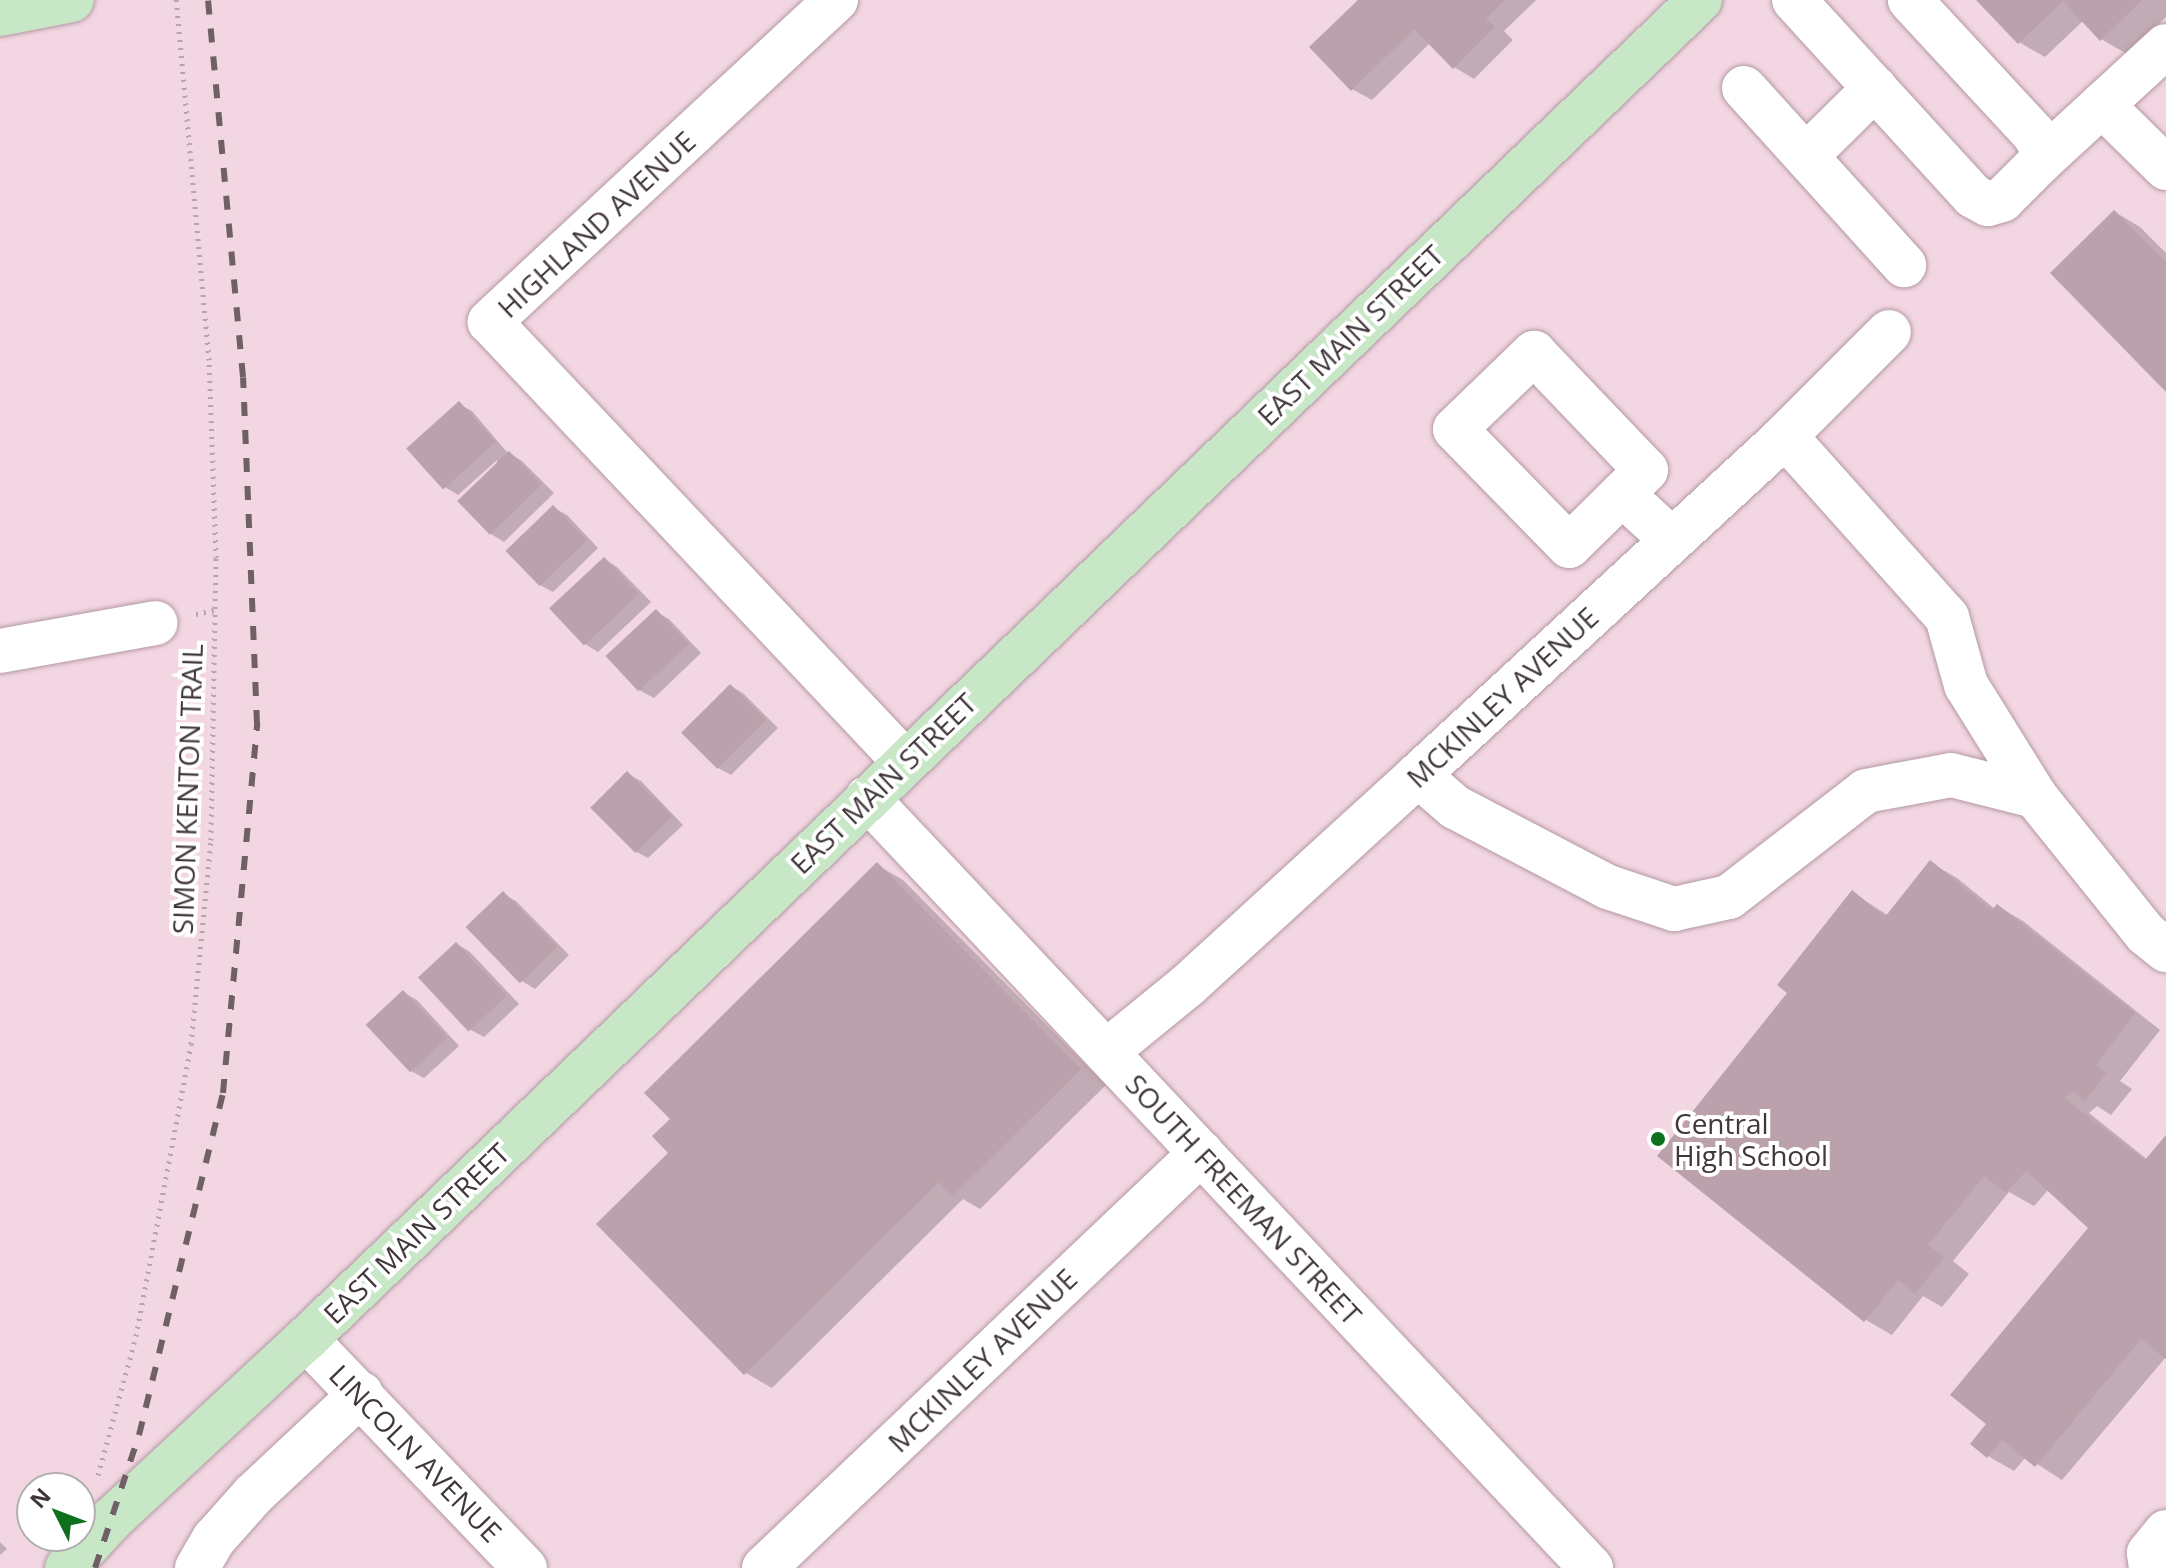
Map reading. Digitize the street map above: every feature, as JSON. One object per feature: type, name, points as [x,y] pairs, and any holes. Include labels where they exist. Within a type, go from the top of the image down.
[{"type":"main road","name":"EAST MAIN STREET","points":[[67,1568],[111,1520],[306,1339],[1700,0]]},
{"type":"main road","points":[[0,14],[59,2]]},
{"type":"street","name":"HIGHLAND AVENUE","points":[[836,0],[490,322],[905,762]]},
{"type":"street","points":[[1794,0],[1973,196],[1988,204],[2002,200],[2166,46]]},
{"type":"street","points":[[1910,0],[2034,134],[2041,146],[2042,160]]},
{"type":"street","points":[[1744,88],[1904,265]]},
{"type":"street","points":[[1806,156],[1875,88]]},
{"type":"street","points":[[2102,105],[2166,168]]},
{"type":"street","name":"MCKINLEY AVENUE","points":[[1106,1052],[1187,986],[1418,775],[1785,436],[1889,332]]},
{"type":"street","points":[[1785,436],[1947,617],[1966,685],[2035,796],[2146,934],[2166,950]]},
{"type":"street","points":[[1622,494],[1671,539]]},
{"type":"street","points":[[0,651],[156,623]]},
{"type":"street","points":[[1418,775],[1455,807],[1608,887],[1674,909],[1729,897],[1866,791],[1951,775],[2035,796]]},
{"type":"street","name":"SOUTH FREEMAN STREET","points":[[867,798],[1591,1568]]},
{"type":"street","name":"MCKINLEY AVENUE","points":[[764,1568],[1201,1153]]},
{"type":"street","name":"LINCOLN AVENUE","points":[[306,1339],[525,1568]]},
{"type":"street","points":[[197,1568],[214,1539],[253,1495],[361,1394]]},
{"type":"street","points":[[2151,1568],[2149,1553],[2166,1532]]},
{"type":"path","name":"SIMON KENTON TRAIL","points":[[96,1481],[136,1336],[191,1044],[211,840],[216,558],[209,360],[176,0]]},
{"type":"building","points":[[1358,0],[1505,0],[1486,19],[1495,27],[1453,69],[1414,29],[1351,91],[1309,47]]},
{"type":"building","points":[[1976,0],[2142,0],[2100,41],[2063,1],[2018,44]]},
{"type":"building","points":[[2114,210],[2166,262],[2166,392],[2050,273]]},
{"type":"building","points":[[459,401],[496,442],[443,489],[406,449]]},
{"type":"building","points":[[509,451],[542,485],[490,535],[457,501]]},
{"type":"building","points":[[553,505],[587,540],[540,586],[506,551]]},
{"type":"building","points":[[604,557],[639,594],[584,645],[549,608]]},
{"type":"building","points":[[656,609],[689,644],[638,691],[606,656]]},
{"type":"building","points":[[730,684],[766,720],[717,769],[681,733]]},
{"type":"building","points":[[627,771],[672,816],[635,853],[590,808]]},
{"type":"building","points":[[1930,860],[1992,910],[1997,904],[2135,1013],[2096,1065],[2107,1073],[2084,1101],[2072,1091],[2064,1098],[2145,1160],[2166,1135],[2166,1359],[2141,1339],[2035,1467],[2002,1440],[1987,1458],[1970,1444],[1986,1424],[1950,1395],[2088,1228],[2026,1171],[2006,1193],[1984,1176],[1928,1245],[1944,1257],[1915,1294],[1898,1280],[1864,1322],[1657,1156],[1787,993],[1777,985],[1852,890],[1885,917]]},
{"type":"building","points":[[877,862],[1081,1069],[953,1196],[939,1182],[744,1375],[596,1224],[668,1153],[652,1136],[670,1119],[644,1093]]},
{"type":"building","points":[[503,891],[557,947],[520,983],[466,927]]},
{"type":"building","points":[[456,942],[506,996],[468,1032],[418,977]]},
{"type":"building","points":[[403,990],[447,1038],[410,1072],[366,1025]]},
{"type":"railway","points":[[95,1568],[139,1435],[223,1093],[257,724],[243,377],[208,0]]},
{"type":"place","name":"Central High School","points":[[1658,1139]]}]
